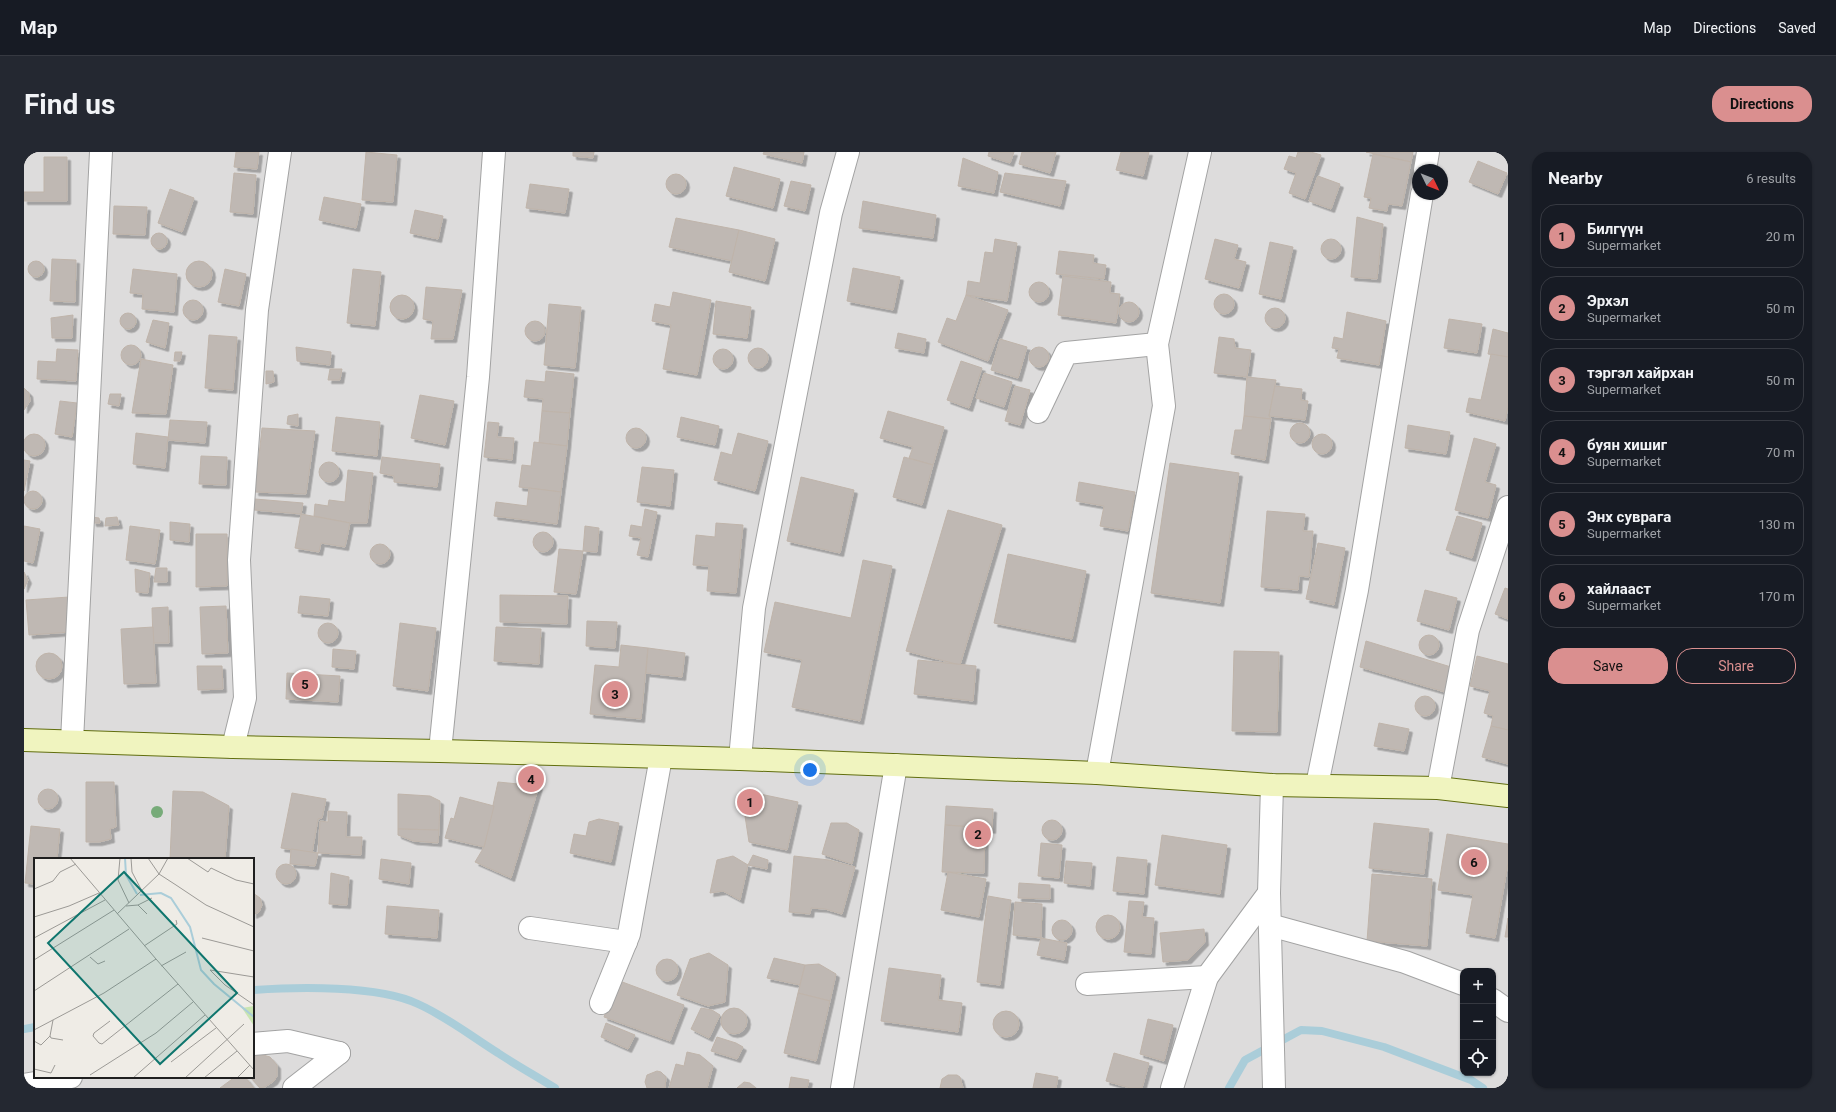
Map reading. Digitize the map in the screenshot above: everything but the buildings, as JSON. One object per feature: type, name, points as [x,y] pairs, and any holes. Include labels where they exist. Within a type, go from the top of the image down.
[{"type":"main road","points":[[24,740],[233,747],[740,759],[1097,772],[1272,785],[1438,788],[1508,796]]},
{"type":"street","points":[[72,741],[100,152]]},
{"type":"street","points":[[233,747],[245,698],[239,560],[257,310],[280,152]]},
{"type":"street","points":[[440,751],[478,377],[494,152]]},
{"type":"street","points":[[740,759],[754,608],[831,213],[848,152]]},
{"type":"street","points":[[1097,772],[1164,406],[1157,344],[1200,152]]},
{"type":"street","points":[[1427,164],[1428,152]]},
{"type":"street","points":[[1317,785],[1357,590],[1421,200]]},
{"type":"street","points":[[1038,412],[1066,353],[1157,344]]},
{"type":"street","points":[[1438,788],[1468,630],[1508,507]]},
{"type":"street","points":[[601,1003],[626,942],[661,757]]},
{"type":"street","points":[[842,1088],[896,765]]},
{"type":"street","points":[[1272,785],[1269,893],[1274,1088]]},
{"type":"street","points":[[1172,1088],[1207,977],[1269,893]]},
{"type":"street","points":[[1270,925],[1406,962],[1460,983]]},
{"type":"street","points":[[530,928],[626,942]]},
{"type":"street","points":[[1088,984],[1207,977]]},
{"type":"street","points":[[1496,1002],[1508,1011]]},
{"type":"street","points":[[254,1044],[288,1041],[339,1053],[294,1088]]},
{"type":"street","points":[[24,1085],[65,1078]]},
{"type":"shaded area","points":[[24,152],[1508,152],[1508,1088],[24,1088]]},
{"type":"waterway","points":[[254,990],[314,988],[360,990],[382,993],[401,998],[418,1004],[439,1015],[555,1088]]},
{"type":"waterway","points":[[24,1029],[34,1027]]},
{"type":"waterway","points":[[1229,1088],[1245,1060],[1301,1030],[1322,1031],[1384,1047],[1471,1080],[1483,1088]]},
{"type":"place","name":"Энх суврага","points":[[305,684]]},
{"type":"place","name":"тэргэл хайрхан","points":[[615,694]]},
{"type":"place","name":"буян хишиг","points":[[531,779]]},
{"type":"place","name":"Билгүүн","points":[[750,802]]},
{"type":"place","name":"Эрхэл","points":[[978,834]]},
{"type":"place","name":"хайлааст","points":[[1474,862]]}]
